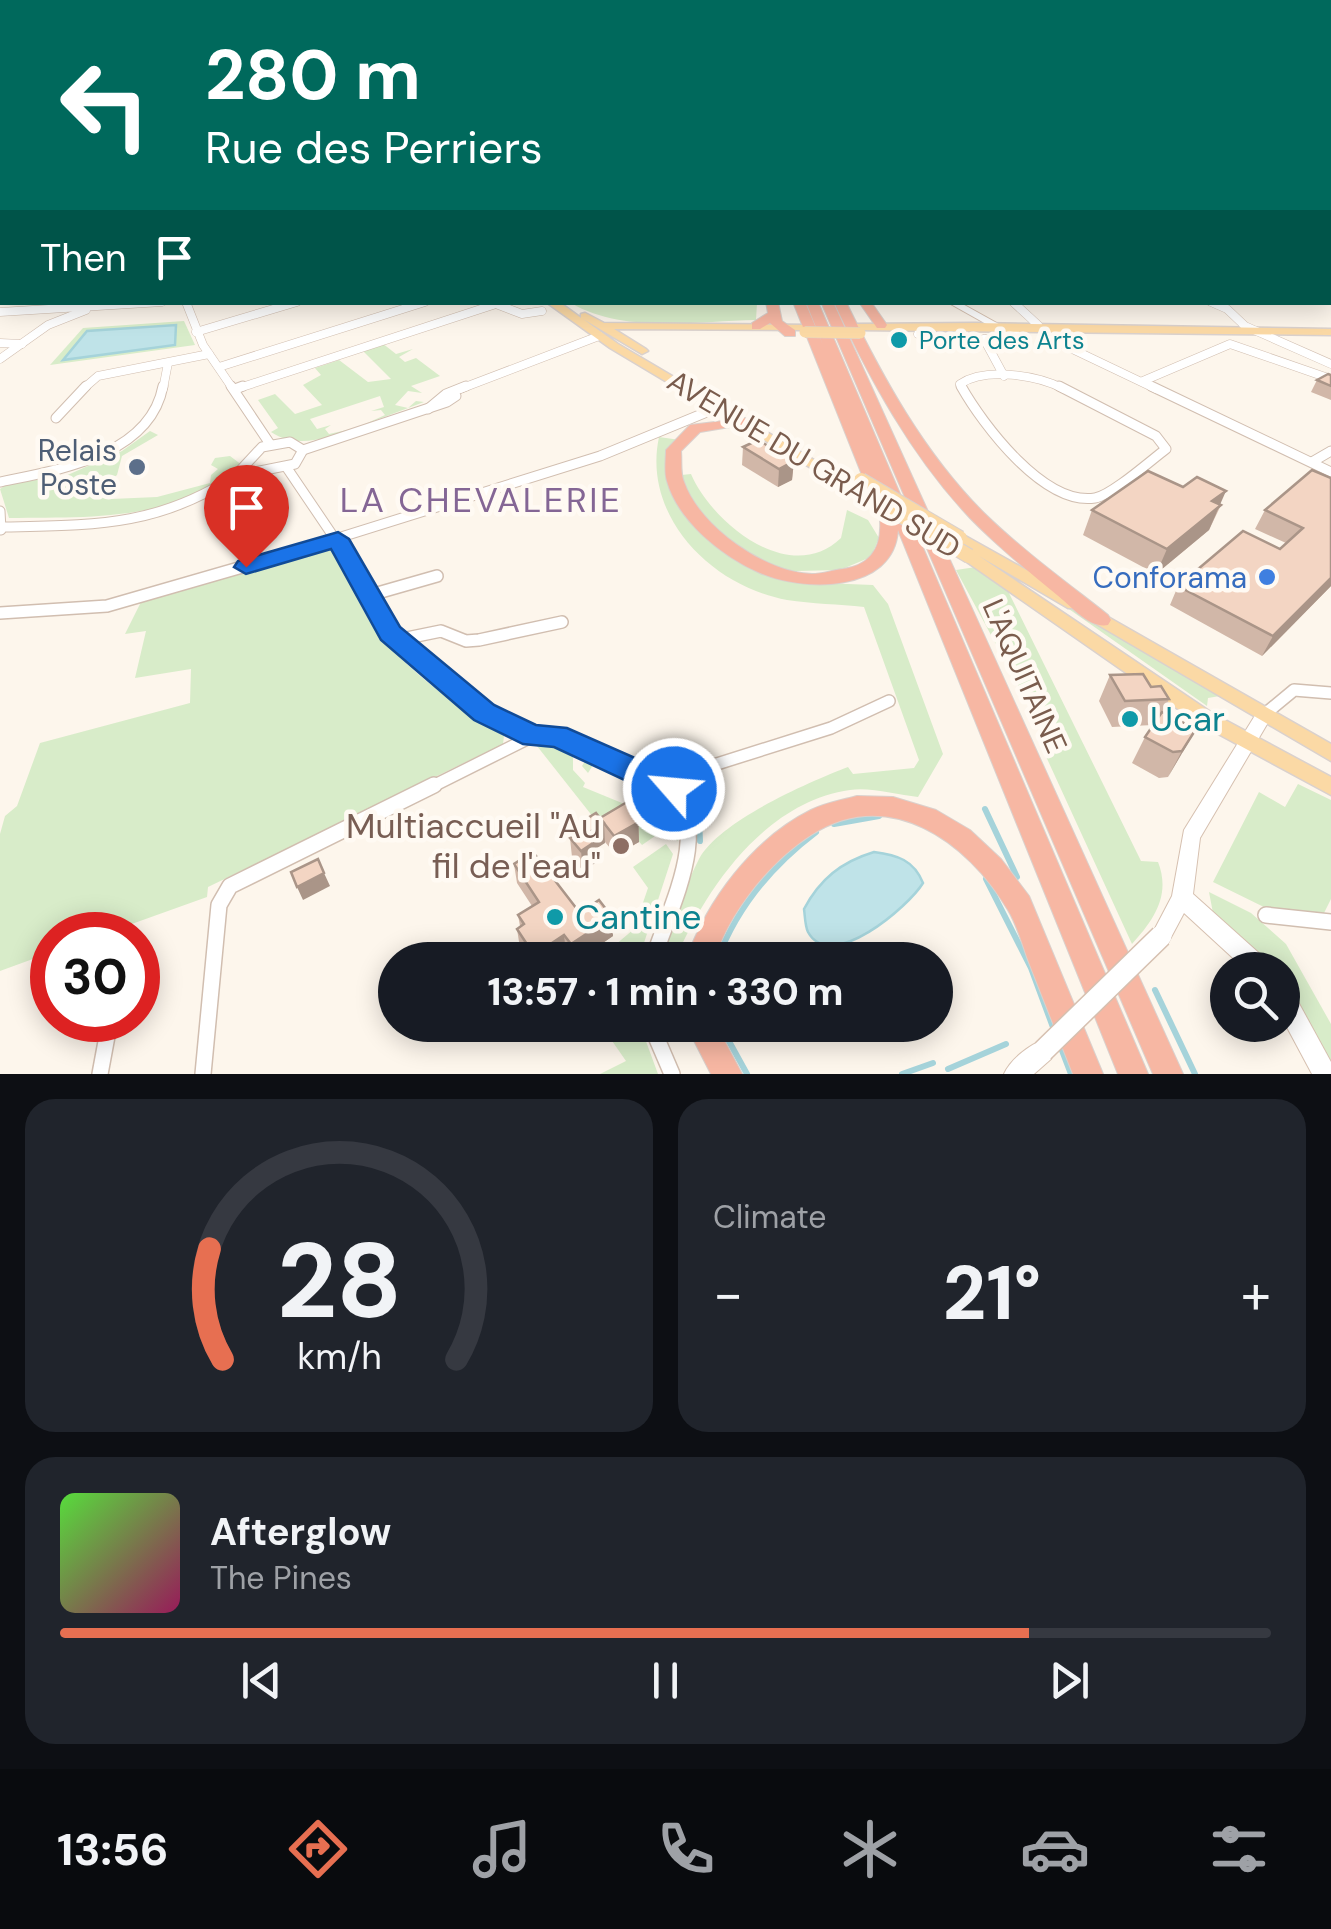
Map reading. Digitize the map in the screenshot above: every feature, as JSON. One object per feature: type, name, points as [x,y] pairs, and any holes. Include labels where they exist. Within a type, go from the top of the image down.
[{"type":"highway","points":[[744,421],[704,424],[685,435],[674,448],[670,468],[676,486],[703,526],[740,556],[779,574],[836,578],[872,566],[890,543],[889,520],[801,305]]},
{"type":"highway","name":"L'AQUITAINE","points":[[813,305],[1132,1074]]},
{"type":"highway","name":"L'AQUITAINE","points":[[828,305],[1168,1074]]},
{"type":"highway","points":[[841,305],[885,395],[955,490],[996,533],[1101,620]]},
{"type":"highway","points":[[866,305],[878,328]]},
{"type":"highway","points":[[756,326],[787,322]]},
{"type":"highway","points":[[709,942],[725,908],[762,860],[794,831],[844,807],[886,805],[910,810],[964,837],[1006,882],[1020,904],[1088,1074]]},
{"type":"highway","points":[[709,1042],[727,1074]]},
{"type":"main road","points":[[550,306],[605,332],[629,326],[756,326]]},
{"type":"main road","points":[[644,343],[787,322],[858,330],[960,326],[1048,331],[1331,332]]},
{"type":"main road","points":[[878,328],[918,334],[1048,331]]},
{"type":"main road","name":"AVENUE DU GRAND SUD","points":[[605,332],[644,343],[862,480],[1331,753]]},
{"type":"main road","name":"AVENUE DU GRAND SUD","points":[[605,332],[719,407],[969,556],[1245,741],[1331,786]]},
{"type":"street","points":[[0,312],[134,305]]},
{"type":"street","points":[[187,305],[209,354],[270,444]]},
{"type":"street","points":[[196,332],[287,305]]},
{"type":"street","points":[[234,389],[493,305]]},
{"type":"street","points":[[499,305],[522,314],[550,306]]},
{"type":"street","points":[[951,305],[963,319],[960,326]]},
{"type":"street","points":[[954,305],[999,327]]},
{"type":"street","points":[[1017,305],[1048,331],[1331,472]]},
{"type":"street","points":[[1216,305],[1260,332],[1331,364]]},
{"type":"street","points":[[1229,305],[1260,332]]},
{"type":"street","points":[[218,367],[396,306]]},
{"type":"street","points":[[0,359],[48,325],[88,310]]},
{"type":"street","points":[[0,511],[2,529],[155,519],[190,506],[235,476],[270,444],[290,442],[303,450],[428,409],[455,398],[450,392],[605,332]]},
{"type":"street","points":[[918,334],[934,339],[984,339],[1016,334]]},
{"type":"street","points":[[984,339],[1004,376]]},
{"type":"street","points":[[0,343],[22,344]]},
{"type":"street","points":[[1143,381],[1234,344],[1331,379]]},
{"type":"street","points":[[56,418],[60,409],[98,376],[209,354]]},
{"type":"street","points":[[0,482],[71,466],[122,444],[160,404],[168,364]]},
{"type":"street","points":[[972,376],[1004,376],[1047,380],[1156,436],[1166,449],[1099,498],[1070,495],[1018,462],[960,386],[972,376]]},
{"type":"street","points":[[0,612],[107,606],[338,539],[600,456],[719,407]]},
{"type":"street","points":[[235,476],[287,468],[300,460],[303,450]]},
{"type":"street","points":[[1312,462],[1331,452]]},
{"type":"street","points":[[250,460],[259,470]]},
{"type":"street","points":[[287,468],[338,539],[367,596],[397,640],[484,712],[533,736],[557,736],[663,781],[685,804],[691,832],[658,942]]},
{"type":"street","points":[[367,596],[436,576]]},
{"type":"street","points":[[397,640],[441,631],[466,642],[562,622]]},
{"type":"street","points":[[1016,1074],[1161,936],[1182,898],[1191,836],[1245,741],[1266,714],[1294,690],[1331,693]]},
{"type":"street","points":[[663,781],[832,728],[889,701]]},
{"type":"street","points":[[203,1074],[219,905],[230,886],[533,736]]},
{"type":"street","points":[[1182,898],[1242,952]]},
{"type":"street","points":[[1266,916],[1290,914],[1331,922]]},
{"type":"street","points":[[1300,1028],[1325,1074]]},
{"type":"street","points":[[100,1074],[106,1042]]},
{"type":"street","points":[[658,1042],[672,1074]]},
{"type":"green space","points":[[575,305],[757,305],[756,320],[661,324],[592,313]]},
{"type":"green space","points":[[184,321],[195,345],[50,365],[83,328]]},
{"type":"green space","points":[[382,343],[396,354],[413,349],[399,357],[405,362],[416,358],[440,376],[411,386],[422,393],[408,391],[395,405],[408,408],[416,401],[424,402],[363,425],[385,415],[381,410],[371,411],[384,407],[380,396],[310,419],[317,429],[331,425],[325,429],[329,434],[356,428],[314,440],[292,440],[271,432],[278,428],[258,400],[275,394],[295,414],[322,405],[303,385],[321,375],[315,368],[339,360],[368,382],[391,379],[362,350]]},
{"type":"green space","points":[[150,431],[158,435],[122,456],[117,475],[100,488],[111,499],[157,497],[210,483],[211,475],[218,469],[211,465],[215,458],[230,456],[242,465],[216,484],[161,507],[102,516],[9,518],[0,489],[9,483],[63,477],[122,451]]},
{"type":"green space","points":[[659,437],[680,440],[672,476],[691,474],[701,493],[734,529],[777,552],[799,556],[821,551],[841,538],[847,510],[868,520],[879,538],[871,557],[840,570],[797,571],[797,582],[873,585],[888,604],[943,754],[918,797],[858,789],[819,798],[791,811],[742,852],[703,905],[684,942],[666,942],[699,859],[725,831],[766,804],[848,767],[853,774],[914,768],[919,760],[864,607],[787,600],[733,580],[688,543],[672,520],[661,494],[657,466]]},
{"type":"green space","points":[[331,546],[337,548],[362,608],[385,641],[433,686],[504,736],[503,744],[208,887],[207,897],[160,914],[30,912],[30,960],[0,971],[0,834],[5,816],[17,806],[40,743],[190,703],[191,669],[135,678],[146,631],[125,634],[141,602]]},
{"type":"green space","points":[[976,567],[1008,591],[1141,861],[1158,862],[1163,885],[1158,906],[1132,944],[1038,739],[1042,730],[956,570]]},
{"type":"green space","points":[[1056,600],[1220,696],[1208,698],[1207,706]]},
{"type":"green space","points":[[552,744],[573,750],[573,770],[585,783],[583,787],[622,803],[658,834],[642,845],[635,837],[601,827],[537,746]]},
{"type":"green space","points":[[587,758],[636,777],[662,794],[671,806],[678,841],[668,834],[660,820],[669,814],[641,786],[593,765],[588,773],[582,766]]},
{"type":"green space","points":[[1298,784],[1331,800],[1331,899],[1317,927],[1290,920],[1213,882],[1259,792],[1285,807]]},
{"type":"green space","points":[[666,844],[673,854],[644,942],[619,942],[634,929],[648,888],[633,867]]},
{"type":"green space","points":[[1209,892],[1251,913],[1290,952],[1254,952],[1213,913]]},
{"type":"green space","points":[[1300,969],[1331,1024],[1331,1064],[1300,1010]]},
{"type":"green space","points":[[613,1042],[646,1042],[658,1074],[600,1074],[626,1061]]},
{"type":"water","points":[[176,325],[175,345],[63,360],[87,331]]},
{"type":"water","points":[[874,852],[890,855],[915,869],[923,883],[887,920],[869,932],[847,942],[818,942],[808,932],[804,909],[824,880],[851,861]]},
{"type":"building","points":[[1328,374],[1331,386],[1317,380]]},
{"type":"building","points":[[758,440],[794,461],[779,469],[743,447]]},
{"type":"building","name":"Conforama","points":[[1312,470],[1331,478],[1331,578],[1273,636],[1178,586],[1243,531],[1280,549],[1303,528],[1265,510]]},
{"type":"building","points":[[1148,471],[1183,487],[1197,477],[1226,491],[1212,501],[1221,505],[1167,549],[1092,510]]},
{"type":"building","points":[[1143,674],[1151,687],[1161,686],[1169,699],[1125,701],[1110,675]]},
{"type":"building","points":[[1162,712],[1196,729],[1182,751],[1173,752],[1145,737]]},
{"type":"building","points":[[627,802],[639,822],[614,836],[600,818]]},
{"type":"building","points":[[596,813],[604,823],[586,834],[578,824]]},
{"type":"building","points":[[582,830],[593,843],[581,851],[570,838]]},
{"type":"building","points":[[533,852],[580,913],[599,900],[612,917],[574,942],[564,935],[554,942],[526,942],[517,929],[524,924],[518,915],[539,902],[514,864]]},
{"type":"building","points":[[318,859],[324,873],[297,887],[291,872]]},
{"type":"waterway","points":[[687,789],[699,817],[700,841]]},
{"type":"waterway","points":[[985,809],[1017,877]]},
{"type":"waterway","points":[[834,824],[879,816]]},
{"type":"waterway","points":[[725,942],[757,889],[816,832]]},
{"type":"waterway","points":[[986,879],[1031,968],[1054,1030]]},
{"type":"waterway","points":[[1155,990],[1195,1074]]},
{"type":"waterway","points":[[729,1042],[747,1074]]},
{"type":"waterway","points":[[948,1069],[1006,1044]]},
{"type":"waterway","points":[[1061,1048],[1071,1074]]},
{"type":"waterway","points":[[902,1074],[933,1063]]},
{"type":"place","name":"Porte des Arts","points":[[899,340]]},
{"type":"place","name":"Relais Poste","points":[[137,467]]},
{"type":"place","name":"Conforama","points":[[1267,577]]},
{"type":"place","name":"Ucar","points":[[1130,719]]},
{"type":"place","name":"Multiaccueil \"Au fil de l'eau\"","points":[[621,846]]},
{"type":"place","name":"Cantine","points":[[555,917]]},
{"type":"district","name":"LA CHEVALERIE","points":[[481,500]]},
{"type":"route","points":[[246,567],[338,539],[390,634],[484,712],[533,736],[557,736],[674,789]]}]
